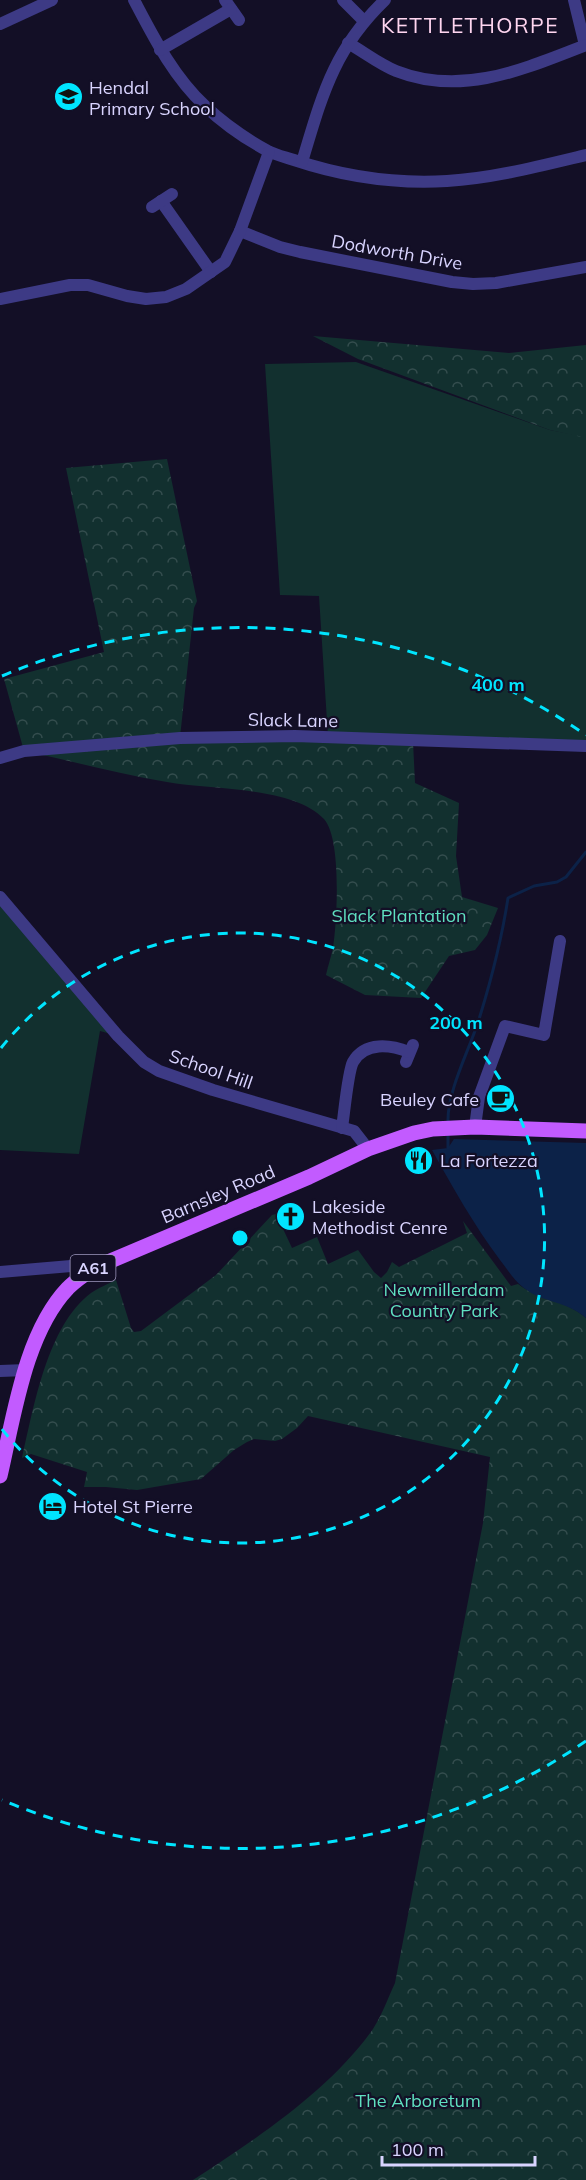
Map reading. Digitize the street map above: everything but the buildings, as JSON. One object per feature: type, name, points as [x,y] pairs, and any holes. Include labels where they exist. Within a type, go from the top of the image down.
[{"type":"main road","name":"Barnsley Road","points":[[0,1476],[4,1440],[37,1336],[51,1310],[69,1287],[94,1268],[309,1177],[368,1149],[414,1133],[475,1127],[586,1131]]},
{"type":"street","points":[[0,24],[52,0]]},
{"type":"street","points":[[134,0],[160,50],[187,87],[224,122],[269,152],[332,171],[360,176],[446,181],[497,175],[586,155]]},
{"type":"street","points":[[343,0],[363,20]]},
{"type":"street","points":[[302,162],[327,80],[363,20],[385,0]]},
{"type":"street","points":[[348,43],[394,70],[416,77],[449,81],[496,78],[586,45],[574,0]]},
{"type":"street","points":[[160,50],[228,5],[239,20]]},
{"type":"street","points":[[0,299],[52,288],[88,285],[146,299],[166,297],[186,289],[225,262],[240,231],[269,152]]},
{"type":"street","points":[[161,201],[211,272]]},
{"type":"street","name":"Dodworth Drive","points":[[240,231],[280,247],[300,252],[452,282],[496,283],[586,267]]},
{"type":"street","name":"Slack Lane","points":[[0,758],[24,751],[180,738],[295,736],[586,746]]},
{"type":"street","name":"School Hill","points":[[0,897],[118,1036],[144,1062],[159,1071],[196,1085],[354,1131],[368,1149]]},
{"type":"street","points":[[475,1127],[479,1096],[505,1026],[544,1035],[560,941]]},
{"type":"street","points":[[342,1128],[353,1062],[361,1053],[373,1047],[387,1045],[409,1053]]},
{"type":"street","points":[[0,1272],[71,1266],[94,1268]]},
{"type":"street","points":[[0,1371],[26,1370]]},
{"type":"green space","points":[[313,336],[509,353],[586,345],[586,438],[550,430],[358,359]]},
{"type":"green space","points":[[356,362],[550,430],[586,437],[586,746],[328,737],[319,596],[280,595],[265,364]]},
{"type":"green space","name":"Slack Plantation","points":[[167,459],[197,601],[194,608],[180,737],[413,742],[415,783],[459,803],[456,856],[462,897],[498,908],[487,935],[475,950],[449,956],[421,998],[365,995],[326,975],[333,948],[337,901],[336,862],[330,829],[324,819],[310,808],[272,795],[167,782],[24,751],[4,679],[104,652],[66,468]]},
{"type":"green space","points":[[0,897],[118,1036],[100,1031],[79,1154],[0,1150]]},
{"type":"green space","name":"Newmillerdam Country Park","points":[[276,1214],[292,1248],[317,1237],[328,1264],[358,1250],[381,1278],[392,1262],[399,1267],[467,1233],[463,1221],[511,1286],[518,1284],[534,1294],[570,1307],[586,1318],[586,2180],[193,2180],[266,2131],[335,2073],[373,2029],[395,1983],[483,1523],[490,1457],[308,1416],[282,1439],[275,1441],[254,1439],[247,1442],[234,1450],[201,1479],[137,1490],[84,1487],[87,1472],[31,1454],[22,1458],[44,1369],[63,1326],[76,1307],[91,1293],[116,1280],[131,1328],[134,1332],[141,1331],[216,1275],[272,1215]]},
{"type":"water","points":[[454,1139],[586,1143],[586,1318],[571,1308],[531,1293],[514,1279],[473,1220],[432,1150],[448,1148]]},
{"type":"waterway","points":[[448,1122],[451,1096],[489,987],[508,898],[534,886],[557,882],[566,877],[586,852]]},
{"type":"waterway","points":[[448,1132],[448,1148]]},
{"type":"place","name":"Hendal Primary School","points":[[68,97]]},
{"type":"place","name":"Beuley Cafe","points":[[500,1099]]},
{"type":"place","name":"La Fortezza","points":[[419,1160]]},
{"type":"place","name":"Lakeside Methodist Cenre","points":[[291,1216]]},
{"type":"place","name":"Hotel St Pierre","points":[[52,1506]]},
{"type":"district","name":"KETTLETHORPE","points":[[470,25]]},
{"type":"park label","name":"The Arboretum","points":[[418,2100]]}]
